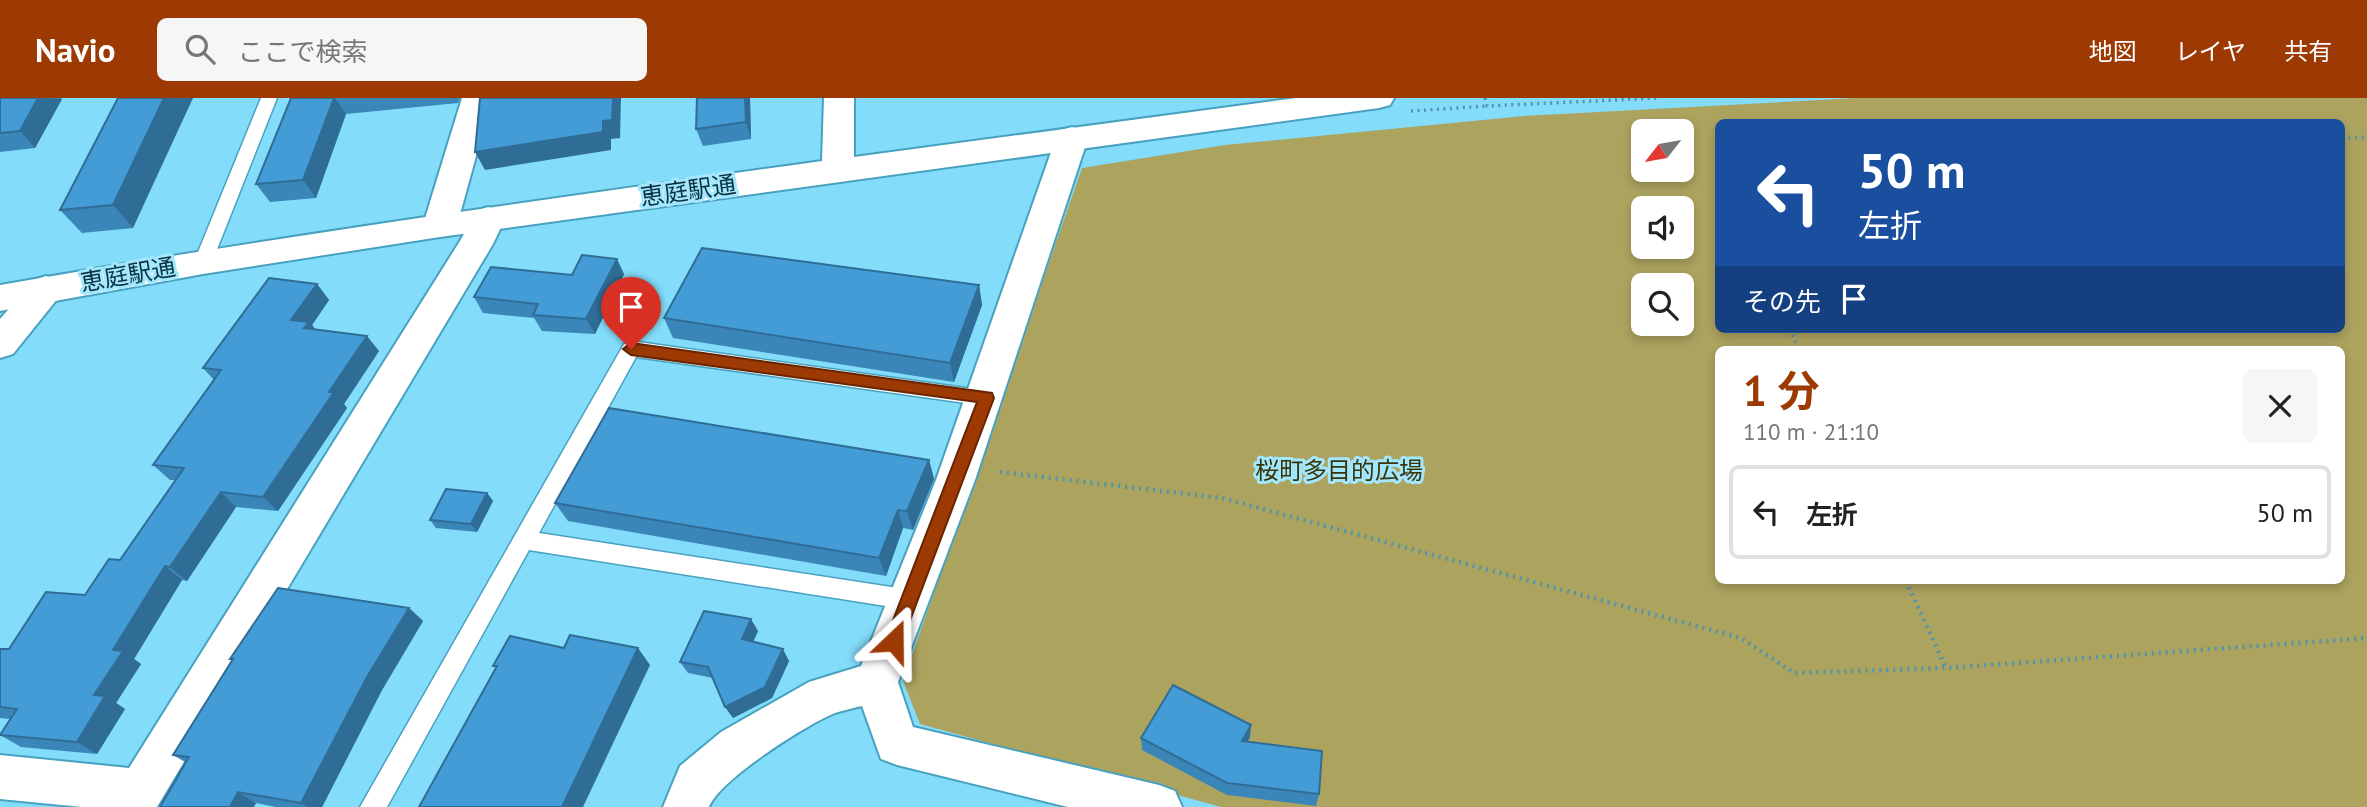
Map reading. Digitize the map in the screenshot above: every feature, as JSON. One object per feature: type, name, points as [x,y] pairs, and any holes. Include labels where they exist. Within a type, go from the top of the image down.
[{"type":"street","points":[[440,225],[477,98]]},
{"type":"street","points":[[838,171],[839,98]]},
{"type":"street","name":"恵庭駅通","points":[[0,298],[203,262],[440,225],[1379,98]]},
{"type":"street","points":[[1072,138],[987,398],[911,600],[876,682],[897,744],[1159,807]]},
{"type":"street","points":[[0,777],[136,799],[469,256],[488,219]]},
{"type":"street","points":[[0,344],[46,289]]},
{"type":"street","points":[[685,807],[696,781],[737,747],[824,696],[876,682]]},
{"type":"lane","points":[[203,262],[269,98]]},
{"type":"lane","points":[[373,807],[631,349],[987,398]]},
{"type":"lane","points":[[523,540],[911,600]]},
{"type":"path","points":[[1485,98],[1487,106],[1657,98]]},
{"type":"path","points":[[2345,139],[2367,137]]},
{"type":"path","points":[[960,468],[1222,498],[1741,638],[1794,673],[1946,668],[2367,638]]},
{"type":"path","points":[[1907,584],[1946,668]]},
{"type":"green space","name":"桜町多目的広場","points":[[1857,98],[2367,98],[2367,807],[1221,807],[920,724],[903,681],[1082,168],[1225,145],[1524,116]]},
{"type":"building","points":[[0,98],[38,98],[20,131],[0,133]]},
{"type":"building","points":[[118,98],[164,98],[113,205],[60,210]]},
{"type":"building","points":[[291,98],[334,98],[303,180],[256,184]]},
{"type":"building","points":[[480,98],[613,98],[612,120],[603,121],[603,132],[475,152]]},
{"type":"building","points":[[697,98],[745,98],[746,122],[696,129]]},
{"type":"building","points":[[702,248],[979,285],[950,363],[664,318]]},
{"type":"building","points":[[582,255],[617,259],[586,319],[533,315],[538,304],[474,297],[491,267],[572,275]]},
{"type":"building","points":[[269,278],[317,284],[291,320],[309,322],[304,328],[367,336],[329,392],[334,392],[263,497],[221,492],[170,567],[165,566],[113,650],[123,651],[94,695],[105,696],[77,742],[0,735],[17,709],[0,707],[0,649],[9,649],[46,592],[85,595],[109,559],[120,560],[184,468],[153,465],[221,370],[203,368]]},
{"type":"building","points":[[609,408],[929,460],[907,511],[898,510],[879,558],[555,503]]},
{"type":"building","points":[[446,489],[487,493],[471,524],[430,520]]},
{"type":"building","points":[[278,588],[409,608],[367,677],[301,803],[238,792],[230,807],[160,807],[189,757],[173,755],[233,659],[230,659]]},
{"type":"building","points":[[704,611],[751,619],[742,639],[783,649],[765,687],[725,707],[708,667],[680,662]]},
{"type":"building","points":[[570,635],[638,648],[562,807],[419,807],[497,666],[493,666],[510,636],[564,648]]},
{"type":"building","points":[[1173,685],[1251,725],[1242,741],[1322,751],[1319,794],[1227,783],[1141,738]]},
{"type":"route","points":[[631,349],[987,398],[894,641]]}]
